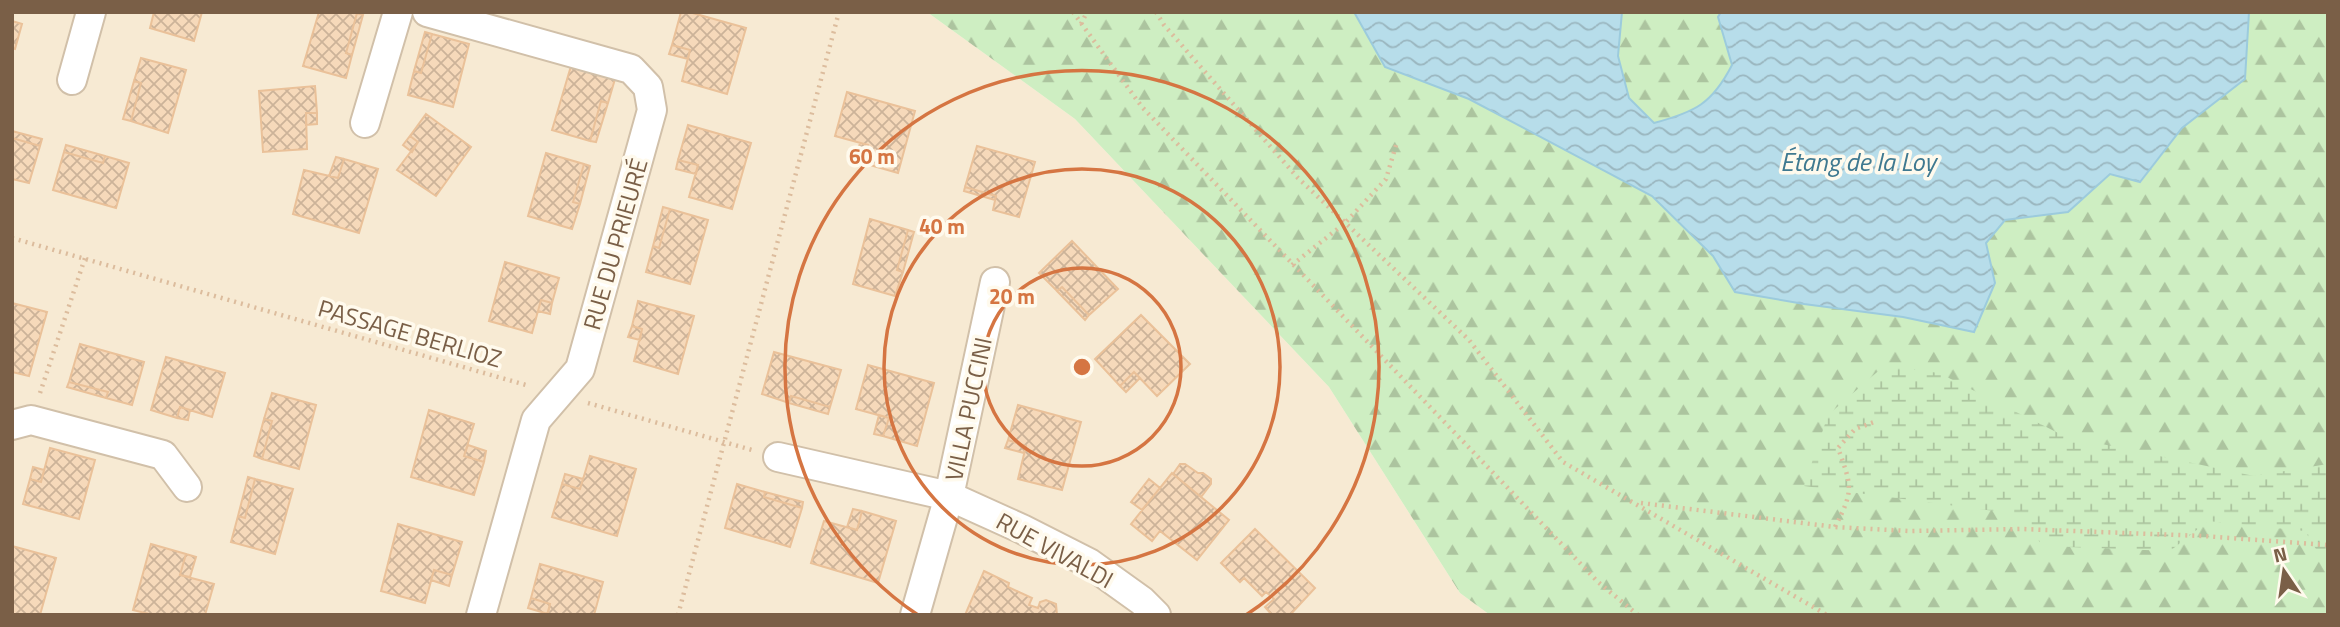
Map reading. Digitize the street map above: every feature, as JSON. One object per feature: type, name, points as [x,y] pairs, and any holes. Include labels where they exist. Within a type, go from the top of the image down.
[{"type":"street","points":[[72,80],[91,12]]},
{"type":"street","points":[[365,123],[398,12]]},
{"type":"street","name":"RUE DU PRIEURÉ","points":[[427,12],[631,69],[648,87],[652,110],[580,369],[536,420],[481,615]]},
{"type":"street","name":"VILLA PUCCINI","points":[[915,615],[949,496],[995,282]]},
{"type":"street","points":[[21,422],[163,455],[187,487]]},
{"type":"street","name":"RUE VIVALDI","points":[[778,457],[949,496],[1022,528],[1088,563],[1142,601],[1156,615]]},
{"type":"path","points":[[678,615],[839,12]]},
{"type":"path","points":[[1073,12],[1142,107],[1598,582],[1638,615]]},
{"type":"path","points":[[1081,24],[1087,12]]},
{"type":"path","points":[[1156,12],[1298,178],[1469,340],[1563,462],[1827,615]]},
{"type":"path","points":[[1292,265],[1345,223],[1385,179],[1397,142]]},
{"type":"path","name":"PASSAGE BERLIOZ","points":[[12,238],[725,443]]},
{"type":"path","points":[[21,422],[85,258]]},
{"type":"path","points":[[1835,527],[1849,500],[1850,481],[1838,449],[1856,429],[1877,421]]},
{"type":"path","points":[[1636,502],[1835,527],[1909,531],[2022,529],[2203,536],[2328,545]]},
{"type":"shaded area","points":[[12,12],[927,12],[1075,119],[1329,387],[1460,593],[1490,615],[12,615]]},
{"type":"green space","points":[[927,12],[1354,12],[1385,67],[1469,99],[1652,196],[1713,256],[1735,292],[1903,317],[1974,332],[1995,283],[1985,243],[2005,220],[2068,212],[2110,174],[2141,182],[2182,128],[2245,79],[2249,12],[2328,12],[2328,615],[1490,615],[1460,593],[1329,387],[1075,119]]},
{"type":"green space","points":[[1622,12],[1721,12],[1718,18],[1732,65],[1717,90],[1692,110],[1654,123],[1629,98],[1618,56]]},
{"type":"green space","points":[[1884,366],[1939,373],[2064,436],[2254,476],[2328,464],[2328,560],[2322,559],[2305,531],[2208,521],[2170,551],[2043,546],[2017,514],[1804,486],[1828,415]]},
{"type":"water","name":"Étang de la Loy","points":[[1354,12],[1622,12],[1618,56],[1629,98],[1654,123],[1681,115],[1701,104],[1725,78],[1732,65],[1718,17],[1721,12],[2249,12],[2245,79],[2182,128],[2140,182],[2110,174],[2068,212],[2005,220],[1986,243],[1995,283],[1974,332],[1903,317],[1735,292],[1713,256],[1652,196],[1469,99],[1385,67]]},
{"type":"building","points":[[154,12],[202,12],[194,41],[150,28]]},
{"type":"building","points":[[319,12],[357,13],[346,53],[352,55],[346,78],[303,66]]},
{"type":"building","points":[[681,12],[746,28],[727,94],[682,81],[690,50],[672,45]]},
{"type":"building","points":[[357,13],[363,15],[352,55],[346,53]]},
{"type":"building","points":[[12,21],[22,24],[15,49],[12,48]]},
{"type":"building","points":[[425,32],[432,34],[421,73],[414,71]]},
{"type":"building","points":[[432,34],[469,44],[453,107],[408,95],[414,71],[421,73]]},
{"type":"building","points":[[672,45],[690,50],[688,59],[669,54]]},
{"type":"building","points":[[141,58],[186,70],[168,133],[131,121],[141,83],[134,81]]},
{"type":"building","points":[[571,66],[615,79],[608,103],[601,101],[590,141],[552,130]]},
{"type":"building","points":[[134,81],[141,83],[131,121],[123,119]]},
{"type":"building","points":[[315,86],[317,113],[306,113],[307,149],[263,152],[259,91]]},
{"type":"building","points":[[847,92],[915,111],[898,173],[863,163],[868,145],[835,136]]},
{"type":"building","points":[[601,101],[608,103],[596,142],[590,141]]},
{"type":"building","points":[[306,113],[317,113],[317,124],[306,125]]},
{"type":"building","points":[[426,114],[471,147],[436,196],[397,170],[418,142],[410,136]]},
{"type":"building","points":[[688,125],[751,143],[732,209],[689,197],[698,165],[678,160]]},
{"type":"building","points":[[12,131],[42,139],[40,146],[12,138]]},
{"type":"building","points":[[410,136],[418,142],[412,152],[403,145]]},
{"type":"building","points":[[12,138],[40,146],[29,183],[12,179]]},
{"type":"building","points":[[860,143],[868,145],[863,163],[855,161]]},
{"type":"building","points":[[66,145],[105,156],[103,163],[64,152]]},
{"type":"building","points":[[977,146],[1035,162],[1019,217],[993,210],[996,196],[965,187]]},
{"type":"building","points":[[64,152],[103,163],[105,156],[129,163],[116,208],[53,190]]},
{"type":"building","points":[[546,153],[584,164],[573,202],[580,204],[572,229],[528,216]]},
{"type":"building","points":[[336,157],[344,159],[338,178],[329,176]]},
{"type":"building","points":[[344,159],[378,169],[359,233],[293,214],[304,170],[338,178]]},
{"type":"building","points":[[678,160],[698,165],[696,174],[676,169]]},
{"type":"building","points":[[584,164],[590,166],[580,204],[573,202]]},
{"type":"building","points":[[965,187],[996,196],[995,200],[964,191]]},
{"type":"building","points":[[663,207],[670,209],[659,248],[653,246]]},
{"type":"building","points":[[670,209],[708,220],[690,284],[646,272],[653,246],[659,248]]},
{"type":"building","points":[[870,219],[908,230],[897,270],[903,272],[895,296],[853,284]]},
{"type":"building","points":[[908,230],[914,232],[903,272],[897,270]]},
{"type":"building","points":[[1072,241],[1118,289],[1089,315],[1062,287],[1057,291],[1039,273]]},
{"type":"building","points":[[505,262],[559,278],[552,303],[541,300],[532,333],[489,321]]},
{"type":"building","points":[[1062,287],[1089,315],[1085,320],[1057,291]]},
{"type":"building","points":[[541,300],[552,303],[550,314],[538,311]]},
{"type":"building","points":[[638,301],[694,316],[678,374],[634,361],[642,329],[632,326]]},
{"type":"building","points":[[12,303],[47,312],[29,376],[12,372]]},
{"type":"building","points":[[1141,315],[1190,364],[1157,396],[1134,372],[1120,386],[1095,359]]},
{"type":"building","points":[[632,326],[642,329],[640,340],[628,337]]},
{"type":"building","points":[[80,344],[144,362],[132,405],[106,398],[108,392],[69,382]]},
{"type":"building","points":[[774,352],[841,370],[830,407],[791,396],[789,403],[762,394]]},
{"type":"building","points":[[166,357],[225,373],[212,417],[180,407],[177,418],[151,410]]},
{"type":"building","points":[[868,365],[934,383],[917,446],[883,436],[889,418],[856,409]]},
{"type":"building","points":[[1134,372],[1140,378],[1126,392],[1120,386]]},
{"type":"building","points":[[69,382],[108,392],[106,398],[67,387]]},
{"type":"building","points":[[272,393],[316,405],[299,469],[262,459],[272,421],[264,419]]},
{"type":"building","points":[[791,396],[830,407],[828,414],[789,403]]},
{"type":"building","points":[[1018,405],[1081,422],[1062,490],[1018,479],[1026,446],[1008,440]]},
{"type":"building","points":[[180,407],[190,410],[188,420],[177,418]]},
{"type":"building","points":[[429,410],[474,424],[464,456],[484,462],[474,495],[411,477]]},
{"type":"building","points":[[879,415],[889,418],[883,436],[874,434]]},
{"type":"building","points":[[264,419],[272,421],[262,459],[254,456]]},
{"type":"building","points":[[1008,440],[1026,446],[1024,453],[1005,448]]},
{"type":"building","points":[[468,445],[486,451],[484,462],[464,456]]},
{"type":"building","points":[[50,448],[95,460],[79,519],[23,504],[30,479],[41,482]]},
{"type":"building","points":[[590,456],[636,469],[617,536],[552,517],[562,484],[580,489]]},
{"type":"building","points":[[1180,464],[1185,464],[1211,479],[1211,484],[1201,497],[1173,474]]},
{"type":"building","points":[[33,467],[44,470],[41,482],[30,479]]},
{"type":"building","points":[[1172,473],[1229,520],[1197,560],[1160,531],[1152,541],[1131,524]]},
{"type":"building","points":[[565,474],[583,479],[580,489],[562,484]]},
{"type":"building","points":[[248,477],[255,479],[245,518],[238,516]]},
{"type":"building","points":[[255,479],[293,489],[275,554],[231,542],[238,516],[245,518]]},
{"type":"building","points":[[1149,479],[1160,488],[1142,510],[1131,502]]},
{"type":"building","points":[[737,484],[765,492],[764,497],[802,508],[790,547],[725,528]]},
{"type":"building","points":[[765,492],[803,502],[802,508],[764,497]]},
{"type":"building","points":[[853,509],[862,511],[857,530],[847,527]]},
{"type":"building","points":[[862,511],[896,521],[878,583],[811,563],[824,521],[857,530]]},
{"type":"building","points":[[398,524],[462,542],[452,575],[434,570],[425,603],[381,591]]},
{"type":"building","points":[[1255,529],[1315,588],[1290,615],[1272,615],[1265,607],[1274,599],[1266,592],[1262,596],[1244,578],[1240,582],[1221,563]]},
{"type":"building","points":[[151,544],[186,554],[180,575],[214,584],[205,615],[153,615],[133,610]]},
{"type":"building","points":[[12,546],[56,558],[40,615],[12,615]]},
{"type":"building","points":[[186,554],[196,557],[190,577],[180,575]]},
{"type":"building","points":[[540,564],[603,582],[594,615],[547,615],[550,604],[531,598]]},
{"type":"building","points":[[434,570],[452,575],[449,586],[431,580]]},
{"type":"building","points":[[984,571],[1009,583],[1008,587],[1032,598],[1029,605],[1038,608],[1040,602],[1046,600],[1056,604],[1057,615],[965,615]]},
{"type":"building","points":[[531,598],[550,604],[548,614],[528,608]]}]
